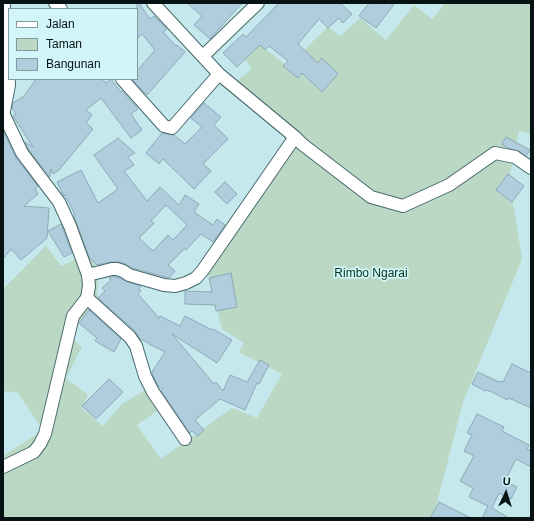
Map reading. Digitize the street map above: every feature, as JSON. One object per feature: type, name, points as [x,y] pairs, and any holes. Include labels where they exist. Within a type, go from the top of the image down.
[{"type":"street","points":[[4,3],[3,38],[8,68]]},
{"type":"street","points":[[153,3],[219,74],[302,144],[370,197],[403,206],[449,185],[495,153],[515,157],[531,168]]},
{"type":"street","points":[[203,56],[258,3]]},
{"type":"street","points":[[123,80],[164,126],[172,128],[219,74]]},
{"type":"street","points":[[3,467],[34,452],[45,434],[72,316],[87,298],[89,286],[88,274],[70,226],[59,202],[22,153],[3,115],[9,80]]},
{"type":"street","points":[[88,274],[118,269],[129,275],[164,285],[175,286],[196,278],[295,137]]},
{"type":"street","points":[[87,298],[130,336],[136,346],[145,376],[153,392],[185,439]]},
{"type":"green space","name":"Rimbo Ngarai","points":[[445,3],[531,3],[531,134],[519,131],[509,178],[522,259],[463,402],[433,518],[3,518],[3,456],[43,430],[18,393],[3,391],[3,289],[46,246],[61,266],[90,253],[98,272],[97,293],[101,300],[67,334],[82,347],[66,378],[88,395],[82,409],[103,426],[122,404],[157,383],[168,403],[137,425],[161,459],[232,408],[257,418],[282,374],[239,352],[244,343],[222,329],[212,278],[208,275],[219,255],[268,187],[283,162],[301,142],[237,81],[252,69],[243,56],[258,43],[287,66],[328,27],[340,36],[360,18],[386,40],[414,5],[432,19]]},
{"type":"building","points":[[137,3],[139,3],[150,19],[154,16],[167,29],[163,32],[176,46],[177,45],[185,52],[147,95],[133,80],[138,80],[138,70],[155,50],[142,34],[138,38]]},
{"type":"building","points":[[187,3],[242,3],[210,39],[194,25],[202,16]]},
{"type":"building","points":[[279,3],[340,3],[352,14],[343,23],[339,18],[328,28],[319,19],[298,44],[318,63],[322,58],[338,74],[322,92],[302,73],[298,78],[283,66],[288,61],[269,46],[265,50],[260,45],[237,67],[223,53],[243,34],[246,37]]},
{"type":"building","points":[[369,3],[395,3],[376,28],[359,16]]},
{"type":"building","points":[[35,80],[103,80],[106,83],[112,80],[121,92],[122,91],[138,109],[131,114],[142,130],[131,138],[101,98],[86,110],[92,115],[86,123],[93,129],[59,170],[53,174],[51,169],[50,177],[28,149],[25,142],[33,147],[13,116],[16,114],[12,108],[13,103],[24,96]]},
{"type":"building","points":[[204,103],[221,117],[214,125],[228,139],[203,164],[211,171],[194,189],[163,159],[159,164],[146,153],[162,133],[174,135],[185,144],[202,127],[191,118]]},
{"type":"building","points":[[3,130],[16,158],[38,186],[35,189],[38,194],[24,206],[49,208],[47,238],[21,260],[11,249],[3,259]]},
{"type":"building","points":[[506,137],[530,150],[526,156],[519,151],[508,148],[502,144]]},
{"type":"building","points":[[118,138],[135,153],[128,157],[134,165],[124,171],[147,201],[160,187],[179,205],[185,195],[199,204],[194,212],[213,225],[217,219],[225,225],[213,242],[201,234],[186,250],[184,249],[168,265],[175,271],[169,278],[132,268],[119,262],[110,262],[97,265],[89,257],[74,216],[75,215],[57,182],[81,170],[98,203],[118,189],[94,155]],"holes":[[[166,205],[187,225],[173,240],[168,235],[153,251],[139,238],[154,223],[151,221]]]},
{"type":"building","points":[[508,174],[524,186],[512,202],[496,190]]},
{"type":"building","points":[[225,182],[237,194],[227,204],[215,192]]},
{"type":"building","points":[[61,224],[72,253],[64,257],[48,231]]},
{"type":"building","points":[[231,273],[237,307],[216,311],[215,305],[185,304],[185,291],[212,292],[209,278]]},
{"type":"building","points":[[113,276],[141,286],[139,289],[141,291],[138,294],[159,318],[160,316],[180,326],[185,316],[232,340],[217,363],[172,334],[214,384],[216,382],[223,391],[230,375],[247,382],[260,360],[269,365],[259,384],[257,383],[245,410],[220,399],[195,420],[204,430],[198,436],[192,431],[190,433],[161,391],[163,389],[158,386],[152,373],[165,352],[140,339],[135,331],[98,298],[105,291],[102,288],[111,280],[109,278]]},
{"type":"building","points":[[89,310],[121,339],[114,352],[95,341],[97,338],[79,323]]},
{"type":"building","points":[[512,364],[531,373],[531,408],[509,398],[507,400],[472,384],[478,372],[499,382],[503,382]]},
{"type":"building","points":[[109,379],[123,392],[96,419],[82,406]]},
{"type":"building","points":[[477,414],[504,427],[502,431],[529,445],[527,449],[531,451],[531,467],[516,459],[505,481],[517,487],[511,499],[499,493],[492,508],[509,518],[482,518],[488,506],[469,497],[473,488],[460,481],[474,456],[464,451],[472,435],[467,433]]},
{"type":"building","points":[[439,502],[471,518],[430,518]]}]
